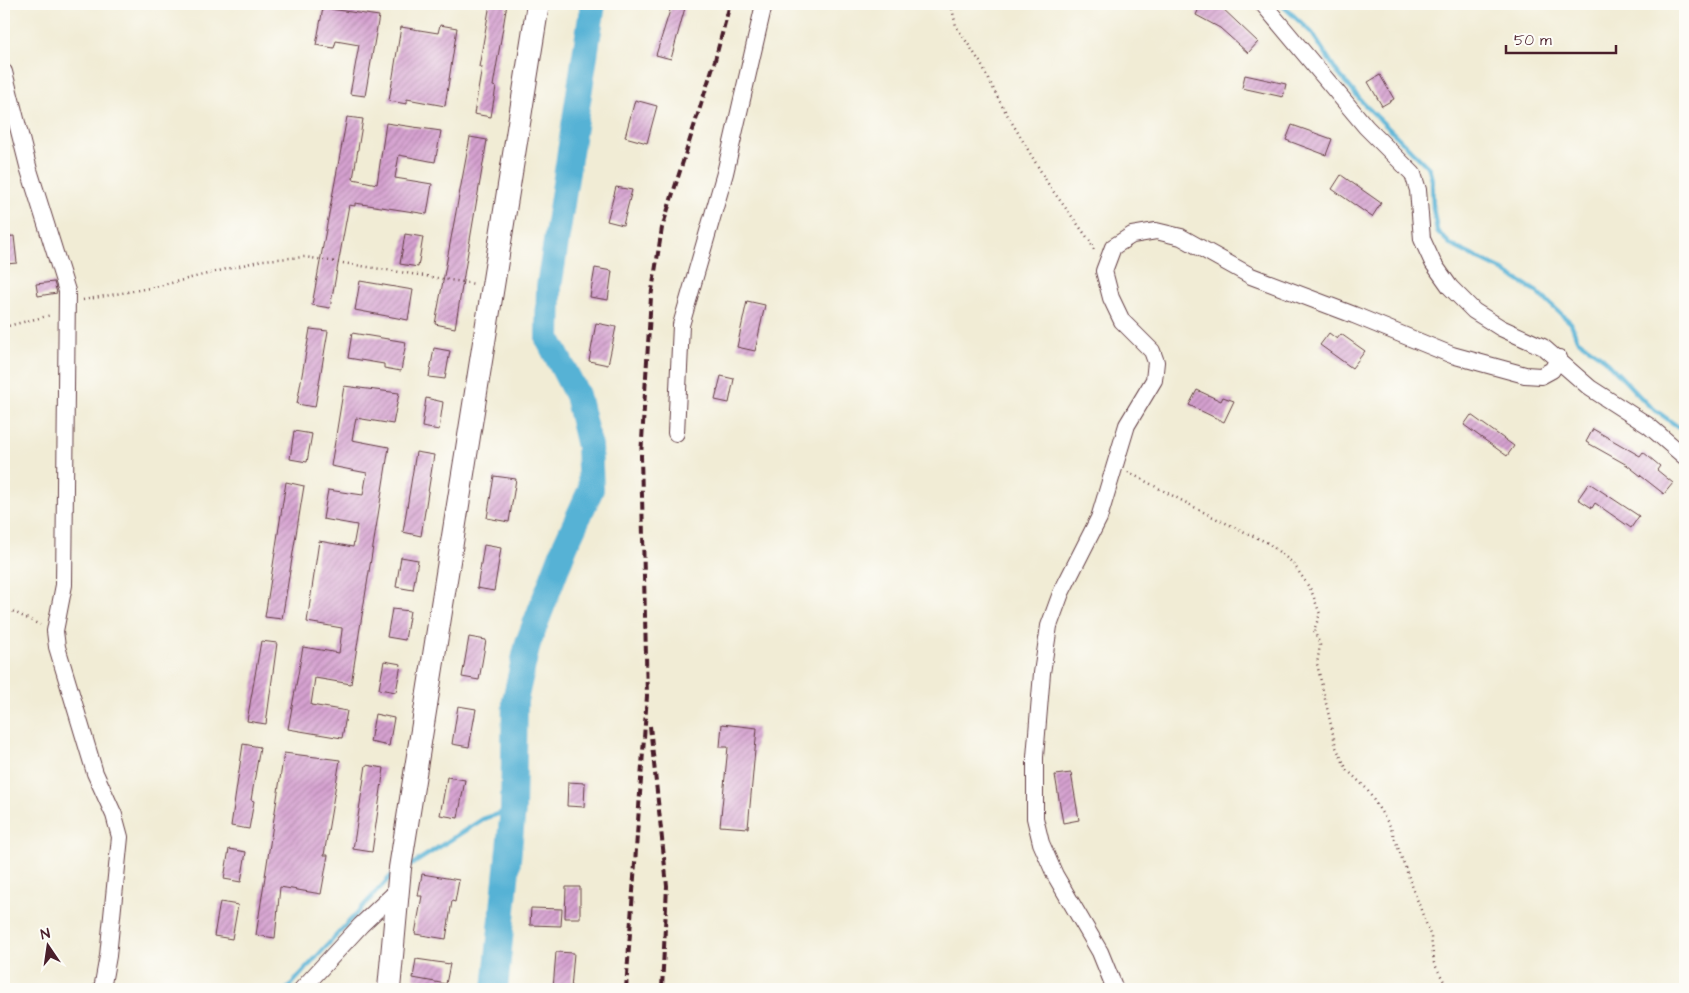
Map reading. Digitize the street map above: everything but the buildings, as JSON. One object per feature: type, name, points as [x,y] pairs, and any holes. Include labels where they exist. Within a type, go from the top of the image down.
[{"type":"street","points":[[390,989],[398,890],[538,4]]},
{"type":"street","points":[[676,433],[681,325],[725,173],[764,4]]},
{"type":"street","points":[[1263,4],[1366,127],[1413,174],[1418,190],[1422,239],[1433,263],[1450,286],[1474,310],[1501,328],[1543,347],[1559,358],[1590,388],[1649,426],[1685,456]]},
{"type":"street","points":[[4,72],[29,170],[67,290],[64,585],[56,631],[57,648],[95,774],[114,815],[120,837],[108,956],[102,989]]},
{"type":"street","points":[[1115,989],[1100,952],[1055,875],[1041,843],[1035,818],[1035,766],[1042,673],[1049,626],[1061,593],[1099,518],[1127,425],[1154,380],[1156,362],[1152,351],[1122,321],[1111,298],[1104,271],[1113,248],[1132,235],[1156,231],[1181,237],[1251,276],[1452,355],[1525,375],[1541,376],[1552,370],[1559,358]]},
{"type":"street","points":[[302,989],[361,925],[398,890]]},
{"type":"path","points":[[951,4],[956,26],[980,62],[1000,104],[1050,188],[1090,241],[1104,271]]},
{"type":"path","points":[[4,327],[66,311],[82,300],[155,287],[263,260],[305,257],[493,286]]},
{"type":"path","points":[[1116,465],[1211,516],[1268,543],[1293,563],[1311,590],[1320,614],[1314,630],[1320,645],[1317,664],[1336,748],[1347,770],[1366,788],[1390,826],[1431,937],[1434,963],[1448,989]]},
{"type":"path","points":[[4,607],[56,631]]},
{"type":"waterway","points":[[495,989],[513,809],[515,700],[528,643],[565,546],[591,489],[589,446],[577,395],[548,339],[549,287],[593,4]]},
{"type":"waterway","points":[[1281,4],[1312,33],[1337,72],[1363,103],[1429,168],[1437,231],[1451,245],[1500,269],[1537,292],[1571,323],[1577,339],[1602,357],[1647,404],[1685,432]]},
{"type":"waterway","points":[[411,865],[483,819],[513,809]]},
{"type":"waterway","points":[[287,989],[391,876]]},
{"type":"railway","points":[[626,989],[647,696],[641,456],[651,297],[662,228],[715,60],[730,4]]},
{"type":"railway","points":[[650,726],[667,886],[662,989]]}]
